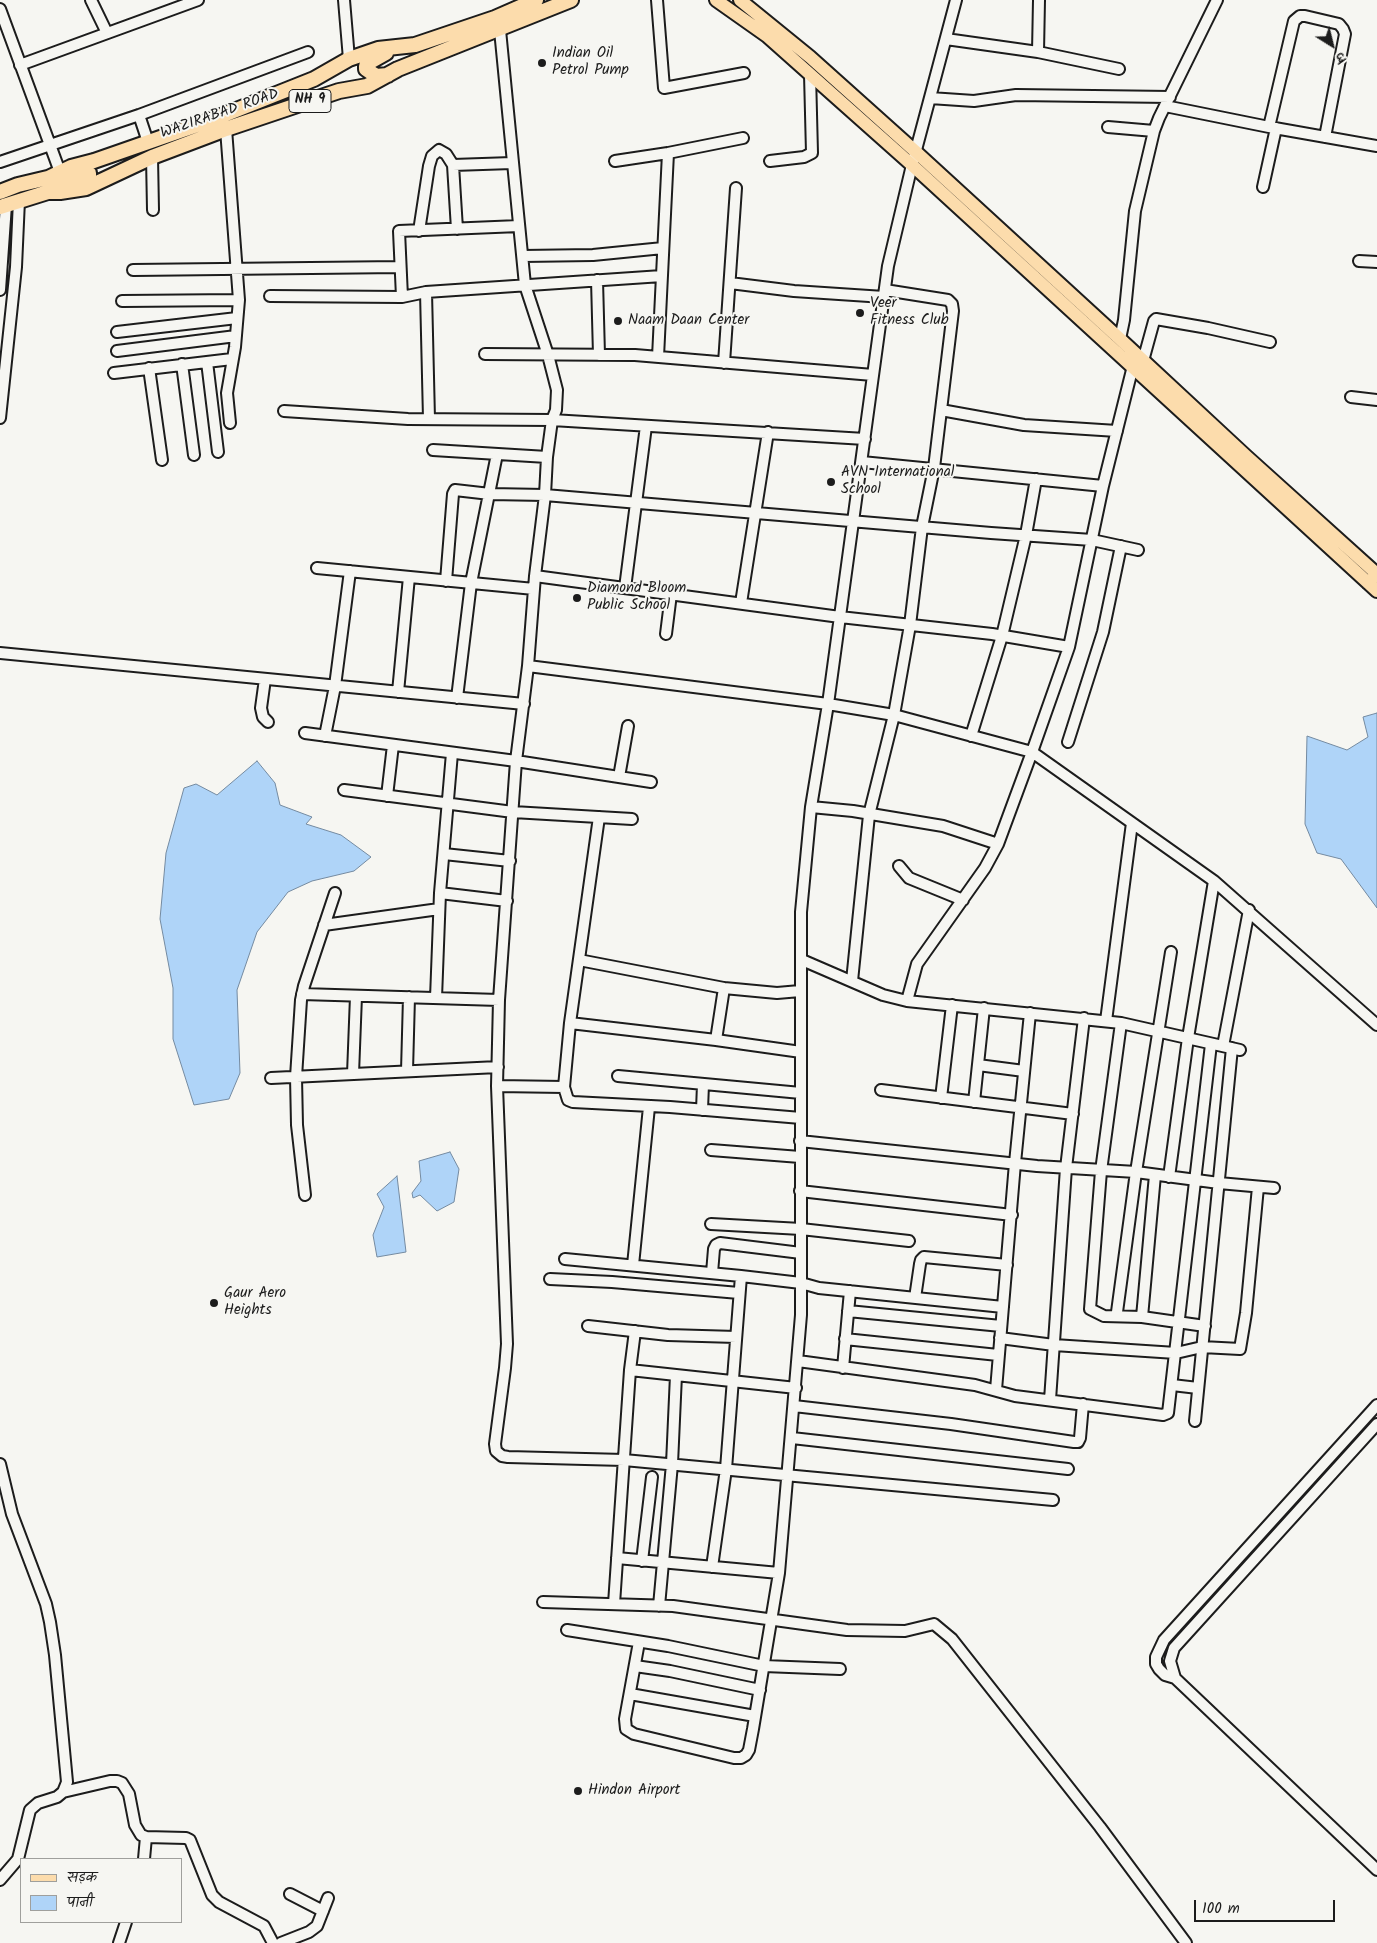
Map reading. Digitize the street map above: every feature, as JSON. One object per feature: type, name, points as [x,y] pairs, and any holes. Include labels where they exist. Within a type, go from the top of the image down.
[{"type":"highway","name":"WAZIRABAD ROAD","points":[[8,204],[52,180],[314,79],[349,59],[378,49],[415,45],[495,18],[536,0]]},
{"type":"highway","name":"WAZIRABAD ROAD","points":[[52,180],[60,192],[86,188],[152,156],[226,129],[339,91],[367,86],[398,69],[500,30],[571,0]]},
{"type":"highway","points":[[389,75],[376,76],[368,72],[366,66],[394,48]]},
{"type":"highway","name":"WAZIRABAD ROAD","points":[[0,192],[52,180]]},
{"type":"main road","points":[[716,0],[748,21],[914,159]]},
{"type":"main road","points":[[740,0],[810,57],[914,159],[1135,360],[1374,583]]},
{"type":"street","points":[[92,0],[107,33]]},
{"type":"street","points":[[20,65],[198,0]]},
{"type":"street","points":[[344,0],[349,59]]},
{"type":"street","points":[[656,0],[664,88],[744,73]]},
{"type":"street","points":[[639,1642],[624,1725],[630,1732],[734,1758],[741,1758],[749,1750],[779,1574],[798,1361],[801,1315],[801,912],[811,807],[828,704],[888,266],[956,0]]},
{"type":"street","points":[[1038,52],[1039,0]]},
{"type":"street","points":[[1116,343],[1124,320],[1135,211],[1154,131],[1217,0]]},
{"type":"street","points":[[1,16],[52,146],[52,180]]},
{"type":"street","points":[[1263,187],[1272,128],[1294,21],[1300,16],[1339,24],[1345,34],[1324,137]]},
{"type":"street","points":[[500,30],[525,285],[548,354],[557,390],[556,410],[552,420],[547,457],[528,666],[516,761],[500,1000],[497,1086],[507,1344],[495,1444],[496,1451],[502,1456],[508,1457],[624,1460],[726,1468],[1053,1500]]},
{"type":"street","points":[[946,39],[1038,52],[1119,69]]},
{"type":"street","points":[[0,162],[140,115],[308,52]]},
{"type":"street","points":[[770,161],[804,157],[812,153],[810,74]]},
{"type":"street","points":[[930,98],[974,101],[1016,95],[1167,102],[1272,128],[1377,146]]},
{"type":"street","points":[[140,115],[148,142]]},
{"type":"street","points":[[1108,127],[1154,131]]},
{"type":"street","points":[[226,129],[239,300],[228,393],[230,423]]},
{"type":"street","points":[[615,160],[668,153],[743,138]]},
{"type":"street","points":[[419,231],[429,166],[432,156],[439,150],[446,154],[454,165],[456,229]]},
{"type":"street","points":[[658,357],[668,153]]},
{"type":"street","points":[[152,156],[154,210]]},
{"type":"street","points":[[454,165],[512,163]]},
{"type":"street","points":[[724,363],[736,188]]},
{"type":"street","points":[[0,290],[8,204]]},
{"type":"street","points":[[0,418],[16,267],[8,204]]},
{"type":"street","points":[[402,297],[399,231],[520,226]]},
{"type":"street","points":[[523,256],[593,254],[663,248]]},
{"type":"street","points":[[1360,261],[1377,262]]},
{"type":"street","points":[[133,270],[400,267]]},
{"type":"street","points":[[270,296],[402,297],[426,292],[662,276]]},
{"type":"street","points":[[597,280],[599,355]]},
{"type":"street","points":[[730,284],[794,291],[884,293],[943,298],[952,304],[953,311],[934,468],[922,527],[910,625],[894,715],[868,815],[852,981]]},
{"type":"street","points":[[426,292],[429,419]]},
{"type":"street","points":[[122,301],[239,300]]},
{"type":"street","points":[[117,332],[237,318]]},
{"type":"street","points":[[907,1001],[917,964],[985,868],[998,844],[1032,752],[1069,647],[1103,486],[1135,360],[1154,321],[1156,319],[1270,342]]},
{"type":"street","points":[[117,351],[236,336]]},
{"type":"street","points":[[484,354],[658,357],[874,375]]},
{"type":"street","points":[[114,372],[232,359]]},
{"type":"street","points":[[207,362],[218,452]]},
{"type":"street","points":[[182,364],[194,455]]},
{"type":"street","points":[[149,368],[162,460]]},
{"type":"street","points":[[1352,398],[1377,400]]},
{"type":"street","points":[[941,410],[1024,425],[1117,431]]},
{"type":"street","points":[[284,411],[429,419],[552,420],[865,439]]},
{"type":"street","points":[[625,588],[646,426]]},
{"type":"street","points":[[741,603],[768,432]]},
{"type":"street","points":[[432,450],[547,457]]},
{"type":"street","points":[[457,698],[472,583],[497,454]]},
{"type":"street","points":[[862,462],[1103,486]]},
{"type":"street","points":[[971,736],[1002,636],[1026,535],[1036,479]]},
{"type":"street","points":[[446,580],[453,494],[455,490],[490,494],[545,495],[1092,540],[1138,550]]},
{"type":"street","points":[[1068,742],[1100,641],[1121,546]]},
{"type":"street","points":[[317,568],[534,589]]},
{"type":"street","points":[[325,736],[335,686],[350,571]]},
{"type":"street","points":[[535,576],[840,617],[1002,636],[1069,647]]},
{"type":"street","points":[[398,692],[409,577]]},
{"type":"street","points":[[666,634],[671,594]]},
{"type":"street","points":[[0,654],[524,704]]},
{"type":"street","points":[[528,666],[828,704],[894,715],[1032,752],[1214,881],[1377,1025]]},
{"type":"street","points":[[265,679],[261,708],[263,717],[268,722]]},
{"type":"street","points":[[619,777],[628,726]]},
{"type":"street","points":[[304,733],[516,761],[651,782]]},
{"type":"street","points":[[387,796],[393,745]]},
{"type":"street","points":[[436,998],[439,908],[452,753]]},
{"type":"street","points":[[344,790],[513,812],[632,819]]},
{"type":"street","points":[[811,807],[943,826],[998,844]]},
{"type":"street","points":[[599,817],[570,1023],[564,1087],[568,1100],[573,1102],[801,1118]]},
{"type":"street","points":[[1106,1021],[1132,823]]},
{"type":"street","points":[[444,854],[510,861]]},
{"type":"street","points":[[899,866],[909,878],[963,900]]},
{"type":"street","points":[[1168,1177],[1188,1038],[1214,881]]},
{"type":"street","points":[[306,1195],[298,1133],[296,1077],[302,994],[335,893]]},
{"type":"street","points":[[440,893],[507,900]]},
{"type":"street","points":[[324,925],[439,908]]},
{"type":"street","points":[[1195,1422],[1231,1048],[1249,910]]},
{"type":"street","points":[[1117,1312],[1136,1172],[1171,952]]},
{"type":"street","points":[[580,960],[724,988],[777,993],[800,991]]},
{"type":"street","points":[[802,960],[883,994],[907,1001],[1121,1023],[1231,1048]]},
{"type":"street","points":[[716,1040],[724,988]]},
{"type":"street","points":[[302,994],[500,1000]]},
{"type":"street","points":[[353,1074],[356,996]]},
{"type":"street","points":[[406,1071],[409,997]]},
{"type":"street","points":[[940,1098],[952,1005]]},
{"type":"street","points":[[974,1102],[984,1008]]},
{"type":"street","points":[[996,1390],[1030,1013]]},
{"type":"street","points":[[1050,1400],[1066,1168],[1084,1018]]},
{"type":"street","points":[[570,1023],[801,1052]]},
{"type":"street","points":[[1121,1023],[1101,1171],[1090,1309],[1104,1316],[1142,1317],[1205,1326]]},
{"type":"street","points":[[798,1361],[975,1385],[1015,1396],[1163,1416],[1168,1413],[1170,1409],[1211,1044]]},
{"type":"street","points":[[978,1065],[1024,1070]]},
{"type":"street","points":[[271,1078],[498,1067]]},
{"type":"street","points":[[618,1076],[801,1093]]},
{"type":"street","points":[[702,1110],[703,1084]]},
{"type":"street","points":[[497,1086],[564,1087]]},
{"type":"street","points":[[881,1090],[1073,1114]]},
{"type":"street","points":[[633,1266],[649,1107]]},
{"type":"street","points":[[800,1141],[1015,1164],[1136,1172],[1274,1188]]},
{"type":"street","points":[[711,1150],[800,1156]]},
{"type":"street","points":[[1142,1317],[1155,1175]]},
{"type":"street","points":[[1000,1338],[1054,1345],[1176,1353],[1202,1347],[1240,1349],[1246,1313],[1258,1187]]},
{"type":"street","points":[[800,1191],[1012,1215]]},
{"type":"street","points":[[711,1224],[801,1229],[909,1241]]},
{"type":"street","points":[[712,1273],[714,1249],[720,1243],[801,1253]]},
{"type":"street","points":[[915,1298],[920,1264],[924,1257],[1007,1265]]},
{"type":"street","points":[[565,1259],[741,1276],[819,1288],[1003,1307]]},
{"type":"street","points":[[712,1567],[726,1468],[741,1276]]},
{"type":"street","points":[[550,1279],[612,1282],[739,1293]]},
{"type":"street","points":[[842,1368],[850,1291]]},
{"type":"street","points":[[848,1311],[1002,1326]]},
{"type":"street","points":[[588,1326],[668,1335],[736,1337]]},
{"type":"street","points":[[614,1604],[630,1370],[635,1331]]},
{"type":"street","points":[[845,1339],[998,1355]]},
{"type":"street","points":[[630,1370],[796,1388]]},
{"type":"street","points":[[659,1606],[672,1464],[676,1375]]},
{"type":"street","points":[[1172,1385],[1198,1388]]},
{"type":"street","points":[[794,1406],[951,1424],[1078,1442],[1083,1404]]},
{"type":"street","points":[[1175,1678],[1166,1675],[1159,1669],[1156,1657],[1164,1640],[1377,1405]]},
{"type":"street","points":[[1377,1424],[1174,1648],[1171,1654],[1170,1666],[1175,1678],[1377,1870]]},
{"type":"street","points":[[792,1438],[1068,1470]]},
{"type":"street","points":[[0,1464],[12,1514],[46,1604],[50,1622],[67,1782],[63,1792]]},
{"type":"street","points":[[642,1560],[652,1477]]},
{"type":"street","points":[[616,1558],[779,1574]]},
{"type":"street","points":[[544,1602],[673,1606],[847,1630],[905,1632],[934,1624],[952,1639],[1100,1827],[1186,1943]]},
{"type":"street","points":[[567,1630],[764,1666],[840,1669]]},
{"type":"street","points":[[1156,1657],[1171,1654]]},
{"type":"street","points":[[635,1666],[670,1671],[760,1690]]},
{"type":"street","points":[[630,1694],[755,1716]]},
{"type":"street","points":[[0,1880],[18,1859],[28,1817],[33,1806],[57,1797],[63,1792],[117,1781],[126,1788],[129,1794],[137,1831],[146,1837],[186,1838],[190,1840],[212,1895],[219,1902],[264,1926],[273,1943]]},
{"type":"street","points":[[144,1858],[146,1837]]},
{"type":"street","points":[[290,1894],[323,1911]]},
{"type":"street","points":[[281,1943],[309,1932],[316,1926],[328,1898]]},
{"type":"street","points":[[119,1943],[126,1923]]},
{"type":"water","points":[[1377,713],[1377,908],[1341,859],[1317,853],[1305,824],[1307,736],[1347,750],[1368,737],[1363,717]]},
{"type":"water","points":[[257,761],[275,783],[280,805],[312,817],[306,824],[341,835],[371,857],[354,871],[312,881],[288,892],[257,932],[237,990],[240,1073],[229,1099],[194,1105],[173,1039],[173,988],[160,919],[166,853],[184,788],[196,784],[217,795]]},
{"type":"water","points":[[450,1152],[459,1169],[454,1202],[437,1211],[420,1195],[413,1198],[412,1193],[421,1181],[419,1161]]},
{"type":"water","points":[[397,1176],[406,1252],[377,1257],[373,1235],[384,1207],[377,1194]]},
{"type":"place","name":"Indian Oil Petrol Pump","points":[[542,63]]},
{"type":"place","name":"Veer Fitness Club","points":[[860,313]]},
{"type":"place","name":"Naam Daan Center","points":[[618,321]]},
{"type":"place","name":"AVN International School","points":[[831,482]]},
{"type":"place","name":"Diamond Bloom Public School","points":[[577,598]]},
{"type":"place","name":"Gaur Aero Heights","points":[[214,1303]]},
{"type":"place","name":"Hindon Airport","points":[[578,1791]]}]
